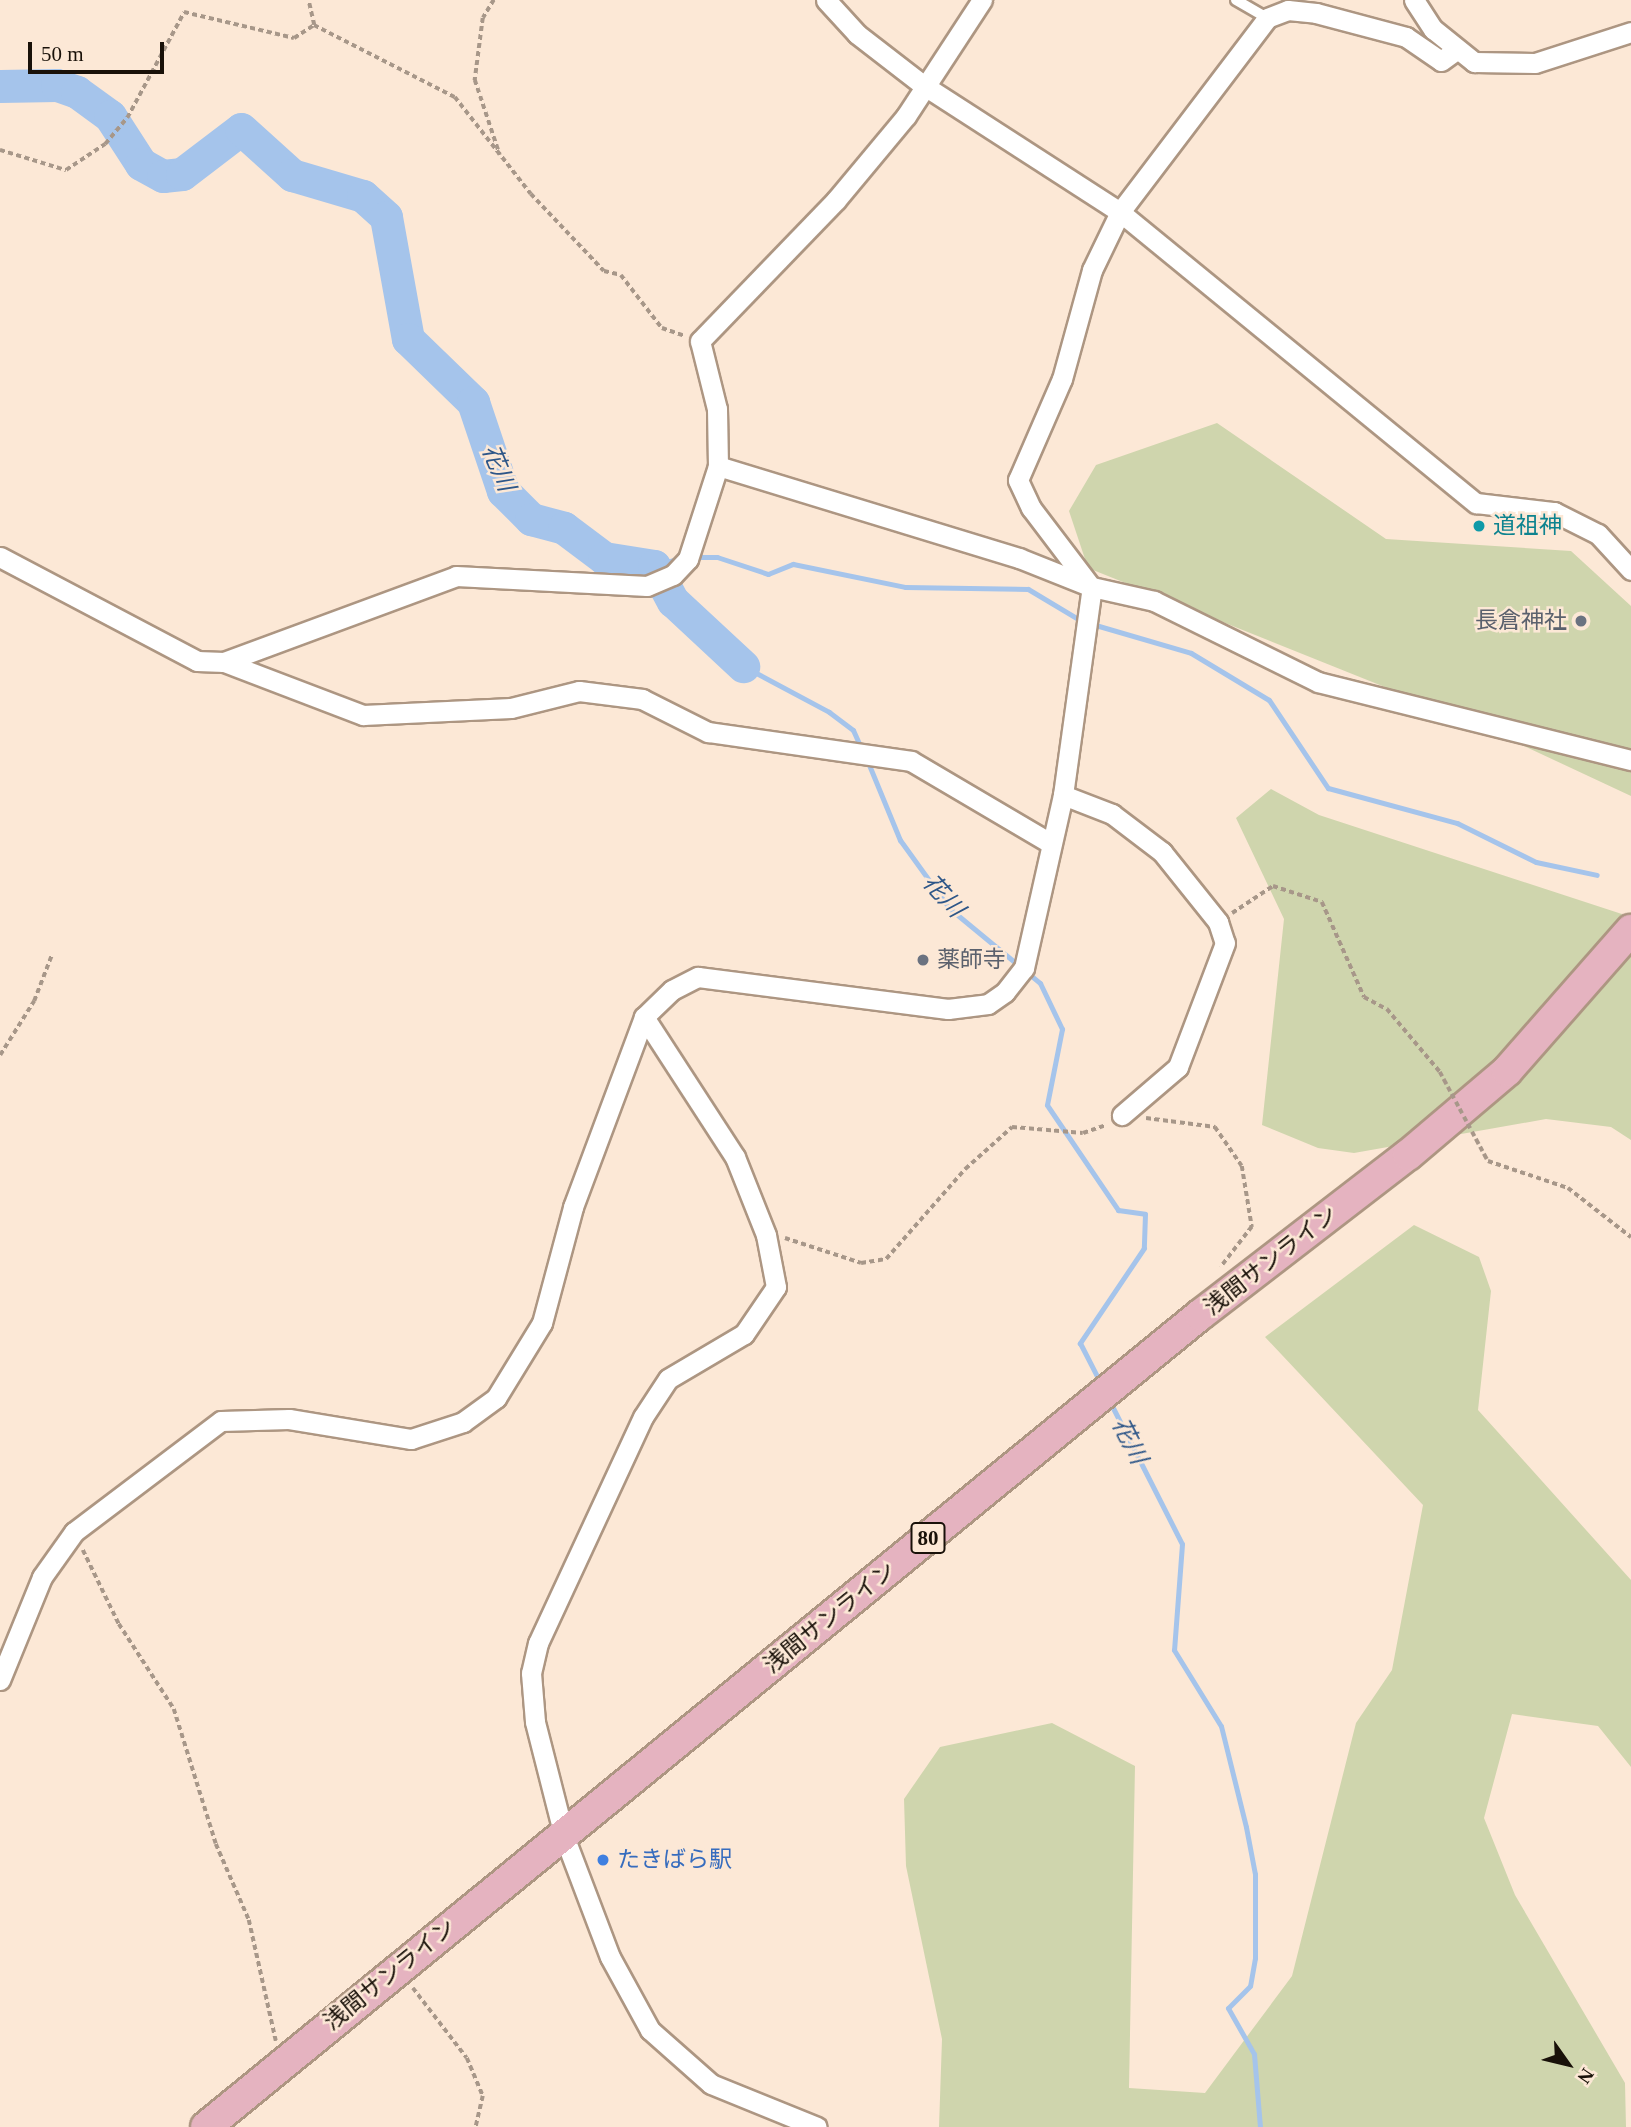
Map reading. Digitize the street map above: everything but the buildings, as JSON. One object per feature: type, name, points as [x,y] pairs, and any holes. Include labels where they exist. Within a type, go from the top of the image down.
[{"type":"main road","name":"浅間サンライン","points":[[206,2127],[397,1966],[564,1836],[1507,1072],[1631,930]]},
{"type":"street","points":[[826,0],[857,34],[923,85],[1120,212],[1476,503],[1554,512],[1598,534],[1631,570]]},
{"type":"street","points":[[224,662],[456,576],[658,583],[688,559],[718,466],[717,409],[700,341],[836,200],[923,85],[982,0]]},
{"type":"street","points":[[1414,0],[1455,51],[1474,62],[1535,63],[1631,32]]},
{"type":"street","points":[[0,1680],[42,1577],[74,1532],[221,1421],[289,1419],[411,1439],[463,1422],[496,1398],[542,1323],[573,1206],[644,1017],[672,990],[698,977],[901,1007],[988,1004],[1024,968],[1050,843],[1063,795],[1092,587],[1031,508],[1018,480],[1062,379],[1092,270],[1120,212],[1267,18],[1288,10],[1316,13],[1406,37],[1441,61],[1455,51]]},
{"type":"street","points":[[718,466],[1019,558],[1092,587],[1154,601],[1318,682],[1631,760]]},
{"type":"street","points":[[0,557],[162,647],[197,661],[224,662],[363,715],[511,708],[579,691],[642,699],[708,732],[911,761],[1015,828],[1050,843]]},
{"type":"street","points":[[1063,795],[1112,814],[1162,852],[1218,922],[1225,943],[1178,1067],[1122,1115]]},
{"type":"street","points":[[644,1017],[736,1157],[766,1235],[776,1287],[769,1305],[744,1334],[668,1379],[655,1398],[538,1643],[531,1673],[535,1722],[564,1836],[610,1957],[650,2030],[711,2084],[817,2127]]},
{"type":"lane","points":[[1236,0],[1267,18]]},
{"type":"path","points":[[308,0],[314,25],[455,97],[501,158],[604,271],[621,275],[662,328],[700,341]]},
{"type":"path","points":[[494,0],[484,18],[475,80],[501,158]]},
{"type":"path","points":[[0,150],[66,170],[105,144],[127,118],[184,12],[293,38],[314,25]]},
{"type":"path","points":[[1218,922],[1273,886],[1322,902],[1363,997],[1387,1009],[1440,1072],[1488,1161],[1568,1188],[1631,1237]]},
{"type":"path","points":[[0,1055],[34,1002],[52,954]]},
{"type":"path","points":[[766,1235],[861,1263],[886,1259],[965,1169],[1012,1127],[1083,1133],[1122,1115],[1215,1127],[1242,1166],[1252,1227],[1214,1276]]},
{"type":"path","points":[[74,1532],[119,1624],[174,1709],[216,1844],[249,1920],[282,2065]]},
{"type":"path","points":[[397,1966],[467,2058],[483,2096],[476,2127]]},
{"type":"green space","points":[[1217,423],[1386,539],[1571,551],[1631,606],[1631,796],[1477,724],[1088,568],[1069,511],[1096,465]]},
{"type":"green space","points":[[1271,789],[1319,815],[1631,917],[1631,1140],[1611,1127],[1546,1119],[1354,1153],[1318,1148],[1262,1125],[1284,919],[1236,818]]},
{"type":"green space","points":[[1414,1225],[1479,1257],[1491,1291],[1478,1410],[1631,1580],[1631,1767],[1598,1726],[1512,1714],[1484,1818],[1515,1895],[1625,2083],[1626,2127],[939,2127],[942,2039],[906,1866],[904,1799],[940,1747],[1052,1723],[1135,1766],[1129,2088],[1205,2093],[1292,1976],[1356,1723],[1392,1670],[1423,1505],[1265,1337]]},
{"type":"waterway","name":"花川","points":[[0,86],[57,85],[77,92],[110,116],[141,164],[163,176],[182,174],[241,129],[292,175],[363,196],[386,217],[408,339],[473,402],[503,491],[531,519],[564,528],[604,558],[654,566],[673,601],[743,666]]},
{"type":"waterway","points":[[654,566],[683,557]]},
{"type":"waterway","points":[[693,557],[717,557],[768,574],[793,564],[905,587],[1028,589],[1083,622]]},
{"type":"waterway","points":[[1092,624],[1191,653],[1269,700],[1328,788],[1457,823],[1536,862],[1597,875]]},
{"type":"waterway","name":"花川","points":[[743,666],[829,712],[853,730],[861,748]]},
{"type":"waterway","name":"花川","points":[[867,760],[900,840],[949,908],[1040,983],[1062,1029],[1047,1105],[1118,1210],[1145,1214],[1144,1248],[1080,1343],[1101,1384]]},
{"type":"waterway","name":"花川","points":[[1110,1402],[1182,1544],[1174,1650],[1221,1726],[1246,1827],[1255,1874],[1255,1958],[1250,1986],[1228,2008],[1254,2054],[1260,2127]]},
{"type":"place","name":"道祖神","points":[[1479,526]]},
{"type":"place","name":"長倉神社","points":[[1581,621]]},
{"type":"place","name":"薬師寺","points":[[923,960]]},
{"type":"place","name":"たきばら駅","points":[[603,1860]]}]
